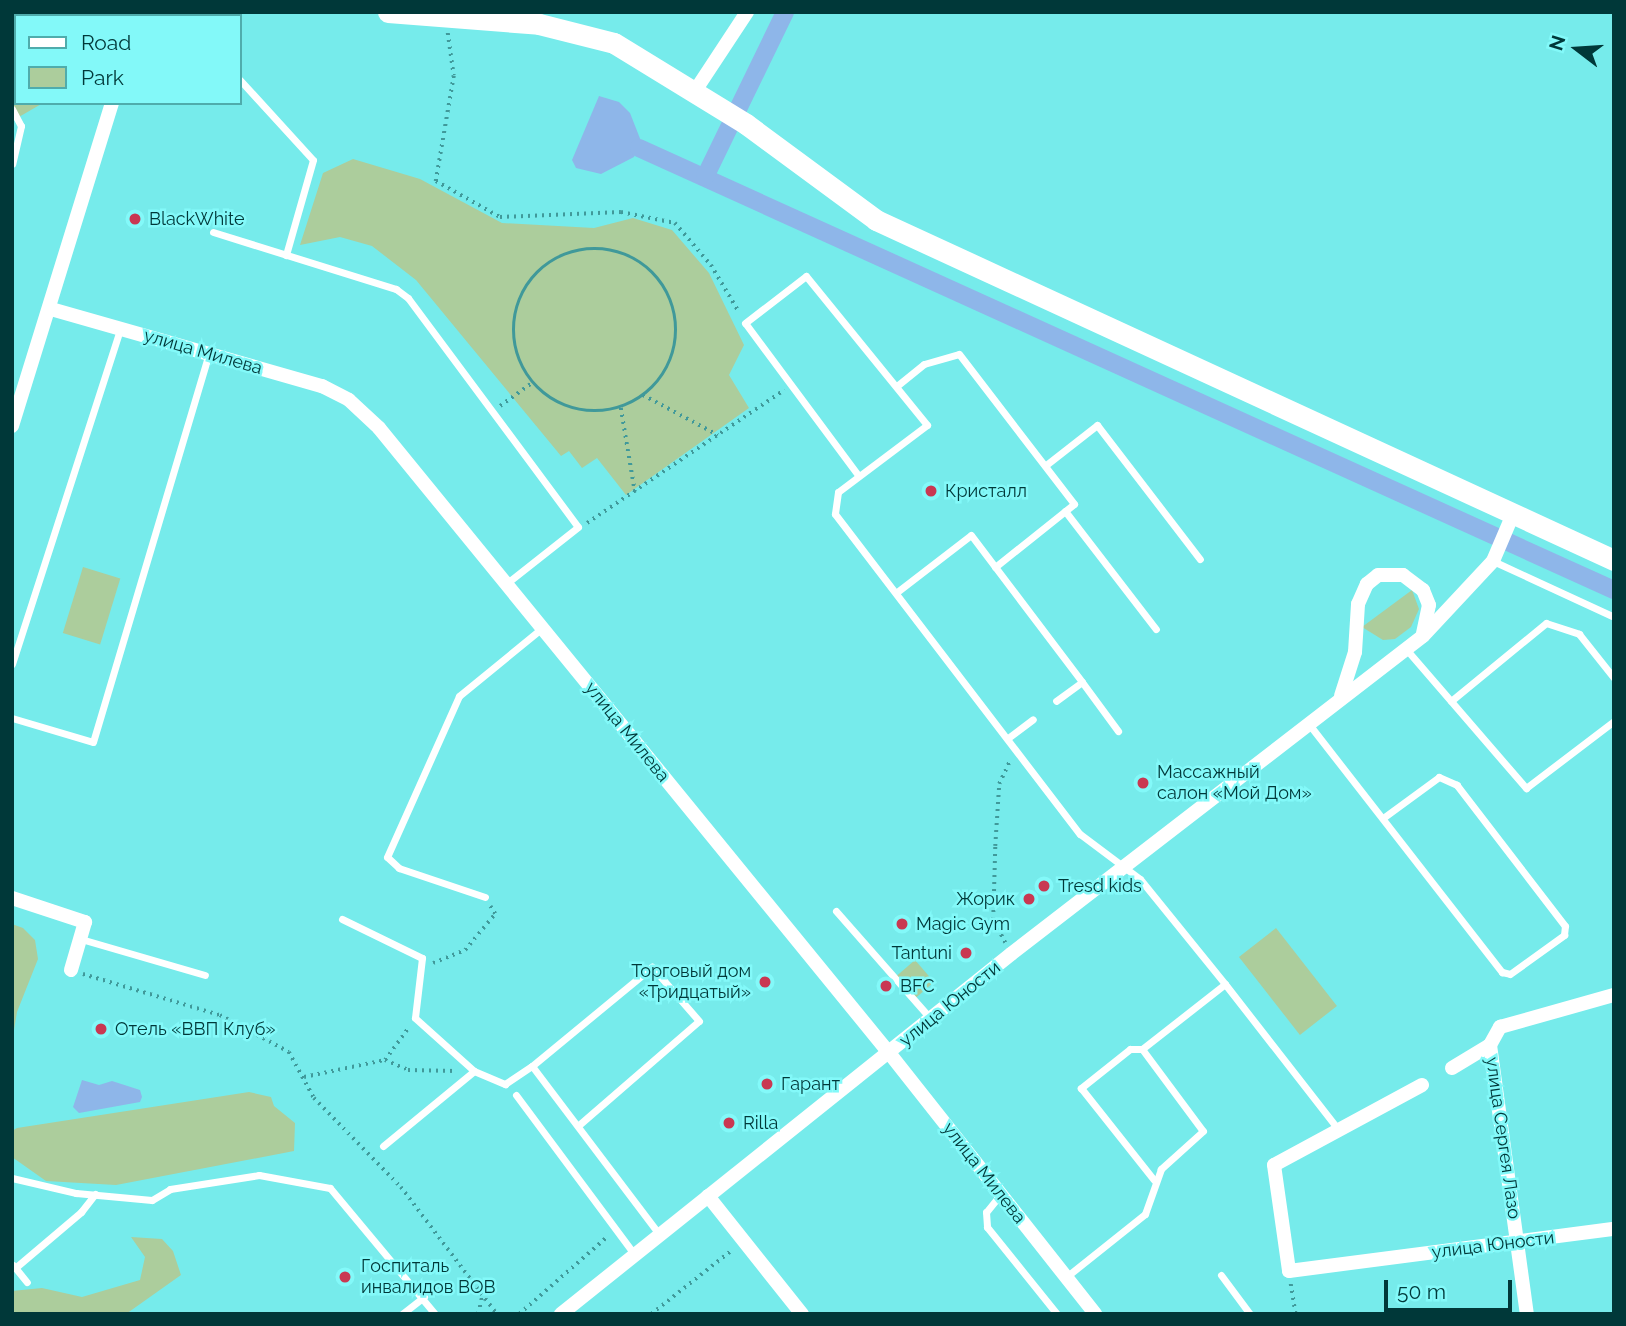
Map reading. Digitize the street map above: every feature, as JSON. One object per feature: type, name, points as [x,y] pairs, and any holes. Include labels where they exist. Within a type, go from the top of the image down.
[{"type":"street","points":[[388,12],[539,24],[614,43],[746,124],[876,220],[1511,517],[1614,560]]},
{"type":"street","points":[[695,91],[747,12]]},
{"type":"street","points":[[12,426],[17,394],[51,309],[111,105]]},
{"type":"street","name":"улица Милева","points":[[51,309],[322,386],[349,400],[379,428],[890,1054],[1095,1314]]},
{"type":"street","points":[[1494,559],[1511,517]]},
{"type":"street","name":"улица Юности","points":[[561,1314],[890,1054],[1011,954],[1423,636],[1494,559]]},
{"type":"street","points":[[1342,696],[1355,652],[1358,604],[1367,584],[1378,575],[1403,575],[1423,590],[1429,605],[1423,636]]},
{"type":"street","points":[[12,898],[85,922],[71,971]]},
{"type":"street","points":[[1452,1068],[1490,1045],[1500,1027],[1614,995]]},
{"type":"street","name":"улица Сергея Лазо","points":[[1490,1045],[1527,1314]]},
{"type":"street","points":[[1289,1271],[1274,1165],[1422,1085]]},
{"type":"street","points":[[708,1196],[802,1314]]},
{"type":"street","name":"улица Юности","points":[[1289,1271],[1614,1229]]},
{"type":"lane","points":[[242,82],[313,160],[286,255]]},
{"type":"lane","points":[[12,109],[21,126],[12,164]]},
{"type":"lane","points":[[213,232],[396,289],[408,298],[495,410],[578,527],[506,584]]},
{"type":"lane","points":[[858,475],[746,323],[806,276],[898,385],[927,425],[838,492],[835,514],[1080,834],[1157,897],[1338,1129]]},
{"type":"lane","points":[[12,664],[120,329]]},
{"type":"lane","points":[[12,718],[93,742],[209,354]]},
{"type":"lane","points":[[898,385],[924,364],[959,354],[1074,504],[995,567]]},
{"type":"lane","points":[[1046,465],[1097,425],[1200,559]]},
{"type":"lane","points":[[1065,512],[1156,629]]},
{"type":"lane","points":[[897,592],[971,535],[1118,731]]},
{"type":"lane","points":[[1494,559],[1614,617]]},
{"type":"lane","points":[[1451,701],[1546,623],[1579,634],[1614,677]]},
{"type":"lane","points":[[485,897],[399,868],[387,857],[459,696],[542,628]]},
{"type":"lane","points":[[1406,648],[1526,788],[1614,721]]},
{"type":"lane","points":[[1056,701],[1082,682]]},
{"type":"lane","points":[[1008,738],[1033,719]]},
{"type":"lane","points":[[1308,723],[1502,972],[1510,974],[1564,935],[1565,926],[1457,785],[1438,777],[1383,818]]},
{"type":"lane","points":[[836,911],[931,1020]]},
{"type":"lane","points":[[342,919],[422,958],[415,1018],[474,1071],[505,1084],[533,1066],[652,967],[699,1020],[580,1124]]},
{"type":"lane","points":[[80,939],[205,975]]},
{"type":"lane","points":[[1154,1180],[1082,1088],[1130,1049],[1142,1049],[1225,984]]},
{"type":"lane","points":[[1066,1277],[1144,1214],[1154,1180],[1203,1131],[1142,1049]]},
{"type":"lane","points":[[533,1066],[580,1124],[659,1234]]},
{"type":"lane","points":[[383,1146],[474,1071]]},
{"type":"lane","points":[[516,1095],[634,1254]]},
{"type":"lane","points":[[12,1178],[95,1194],[152,1200],[170,1189],[259,1175],[331,1188],[424,1297],[435,1314]]},
{"type":"lane","points":[[27,1282],[14,1266],[81,1212],[95,1194]]},
{"type":"lane","points":[[1001,1194],[986,1212],[987,1227],[1057,1314]]},
{"type":"lane","points":[[1221,1275],[1251,1314]]},
{"type":"lane","points":[[402,1314],[424,1297]]},
{"type":"path","points":[[447,17],[454,76],[436,181],[500,218],[621,212],[675,223],[711,265],[746,323]]},
{"type":"path","points":[[598,249],[633,258],[660,282],[669,298],[676,333],[673,351],[656,383],[643,395],[621,408],[574,408],[532,383],[515,345],[514,327],[523,292],[534,277],[563,256],[598,249]]},
{"type":"path","points":[[495,410],[532,383]]},
{"type":"path","points":[[578,527],[635,492],[791,385]]},
{"type":"path","points":[[643,395],[718,435]]},
{"type":"path","points":[[621,408],[635,492]]},
{"type":"path","points":[[1011,954],[993,919],[993,907],[999,784],[1015,749]]},
{"type":"path","points":[[421,968],[465,950],[495,914],[485,897]]},
{"type":"path","points":[[71,971],[220,1015],[289,1052],[314,1098],[401,1187],[498,1314]]},
{"type":"path","points":[[385,1060],[415,1018]]},
{"type":"path","points":[[304,1077],[385,1060],[408,1070],[474,1071]]},
{"type":"path","points":[[519,1314],[616,1229]]},
{"type":"path","points":[[651,1314],[744,1240]]},
{"type":"path","points":[[1289,1271],[1296,1314]]},
{"type":"path","points":[[478,1314],[482,1296]]},
{"type":"green space","points":[[12,19],[14,105],[40,105],[12,121]]},
{"type":"green space","points":[[353,159],[420,179],[502,223],[594,228],[633,218],[672,230],[709,273],[744,345],[729,375],[749,408],[626,495],[597,458],[582,468],[569,451],[561,456],[416,280],[372,246],[340,237],[300,245],[323,173]]},
{"type":"green space","points":[[83,567],[120,578],[100,644],[63,633]]},
{"type":"green space","points":[[1412,590],[1419,609],[1411,627],[1395,639],[1383,640],[1362,627]]},
{"type":"green space","points":[[12,924],[23,928],[35,940],[38,959],[17,1012],[12,1042]]},
{"type":"green space","points":[[1276,928],[1337,1006],[1300,1035],[1239,957]]},
{"type":"green space","points":[[915,960],[934,982],[914,999],[895,977]]},
{"type":"green space","points":[[249,1092],[271,1097],[274,1106],[295,1123],[294,1151],[116,1185],[46,1181],[12,1157],[12,1131],[17,1128]]},
{"type":"green space","points":[[131,1237],[162,1239],[173,1251],[181,1275],[126,1314],[12,1314],[12,1291],[42,1288],[82,1297],[140,1280],[145,1257]]},
{"type":"water","points":[[599,96],[619,102],[630,113],[641,141],[634,157],[601,174],[576,168],[572,160]]},
{"type":"water","points":[[82,1080],[99,1085],[112,1081],[140,1090],[142,1097],[140,1102],[79,1113],[73,1107]]},
{"type":"waterway","points":[[705,177],[785,12]]},
{"type":"waterway","points":[[639,148],[1614,590]]},
{"type":"place","name":"BlackWhite","points":[[135,219]]},
{"type":"place","name":"Кристалл","points":[[931,491]]},
{"type":"place","name":"Массажный салон «Мой Дом»","points":[[1143,783]]},
{"type":"place","name":"Tresd kids","points":[[1044,886]]},
{"type":"place","name":"Жорик","points":[[1029,899]]},
{"type":"place","name":"Magic Gym","points":[[902,924]]},
{"type":"place","name":"Tantuni","points":[[966,953]]},
{"type":"place","name":"Торговый дом «Тридцатый»","points":[[765,982]]},
{"type":"place","name":"BFC","points":[[886,986]]},
{"type":"place","name":"Отель «ВВП Клуб»","points":[[101,1029]]},
{"type":"place","name":"Гарант","points":[[767,1084]]},
{"type":"place","name":"Rilla","points":[[729,1123]]},
{"type":"place","name":"Госпиталь инвалидов ВОВ","points":[[345,1277]]}]
